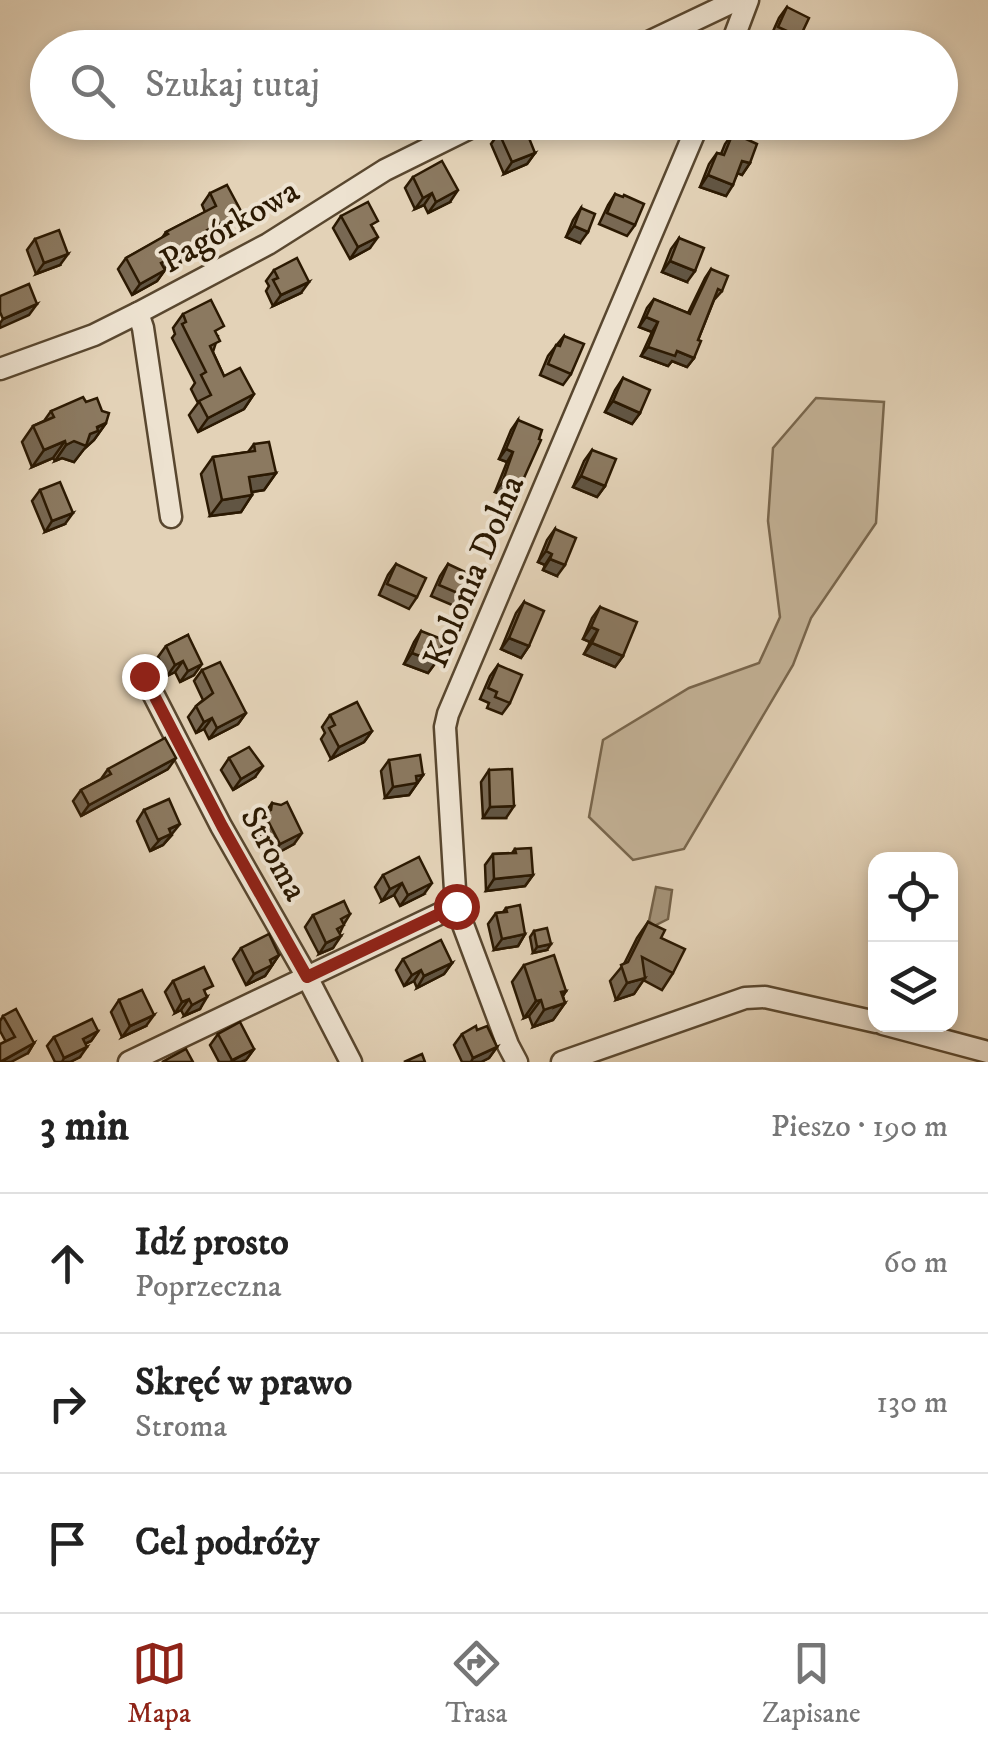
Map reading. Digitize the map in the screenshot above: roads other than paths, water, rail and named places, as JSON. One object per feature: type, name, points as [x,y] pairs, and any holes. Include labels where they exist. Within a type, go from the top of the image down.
[{"type":"street","points":[[668,30],[713,4],[737,0]]},
{"type":"street","points":[[737,30],[748,0]]},
{"type":"street","name":"Pagórkowa","points":[[0,369],[94,335],[138,313],[268,244],[385,170],[446,140]]},
{"type":"street","name":"Kolonia Dolna","points":[[517,1062],[456,906],[444,740],[448,714],[691,140]]},
{"type":"street","points":[[138,313],[171,516]]},
{"type":"street","name":"Stroma","points":[[144,676],[351,1062]]},
{"type":"street","points":[[129,1062],[456,906]]},
{"type":"street","points":[[562,1062],[745,998],[765,997],[868,1020]]},
{"type":"street","points":[[914,1032],[988,1052]]}]
